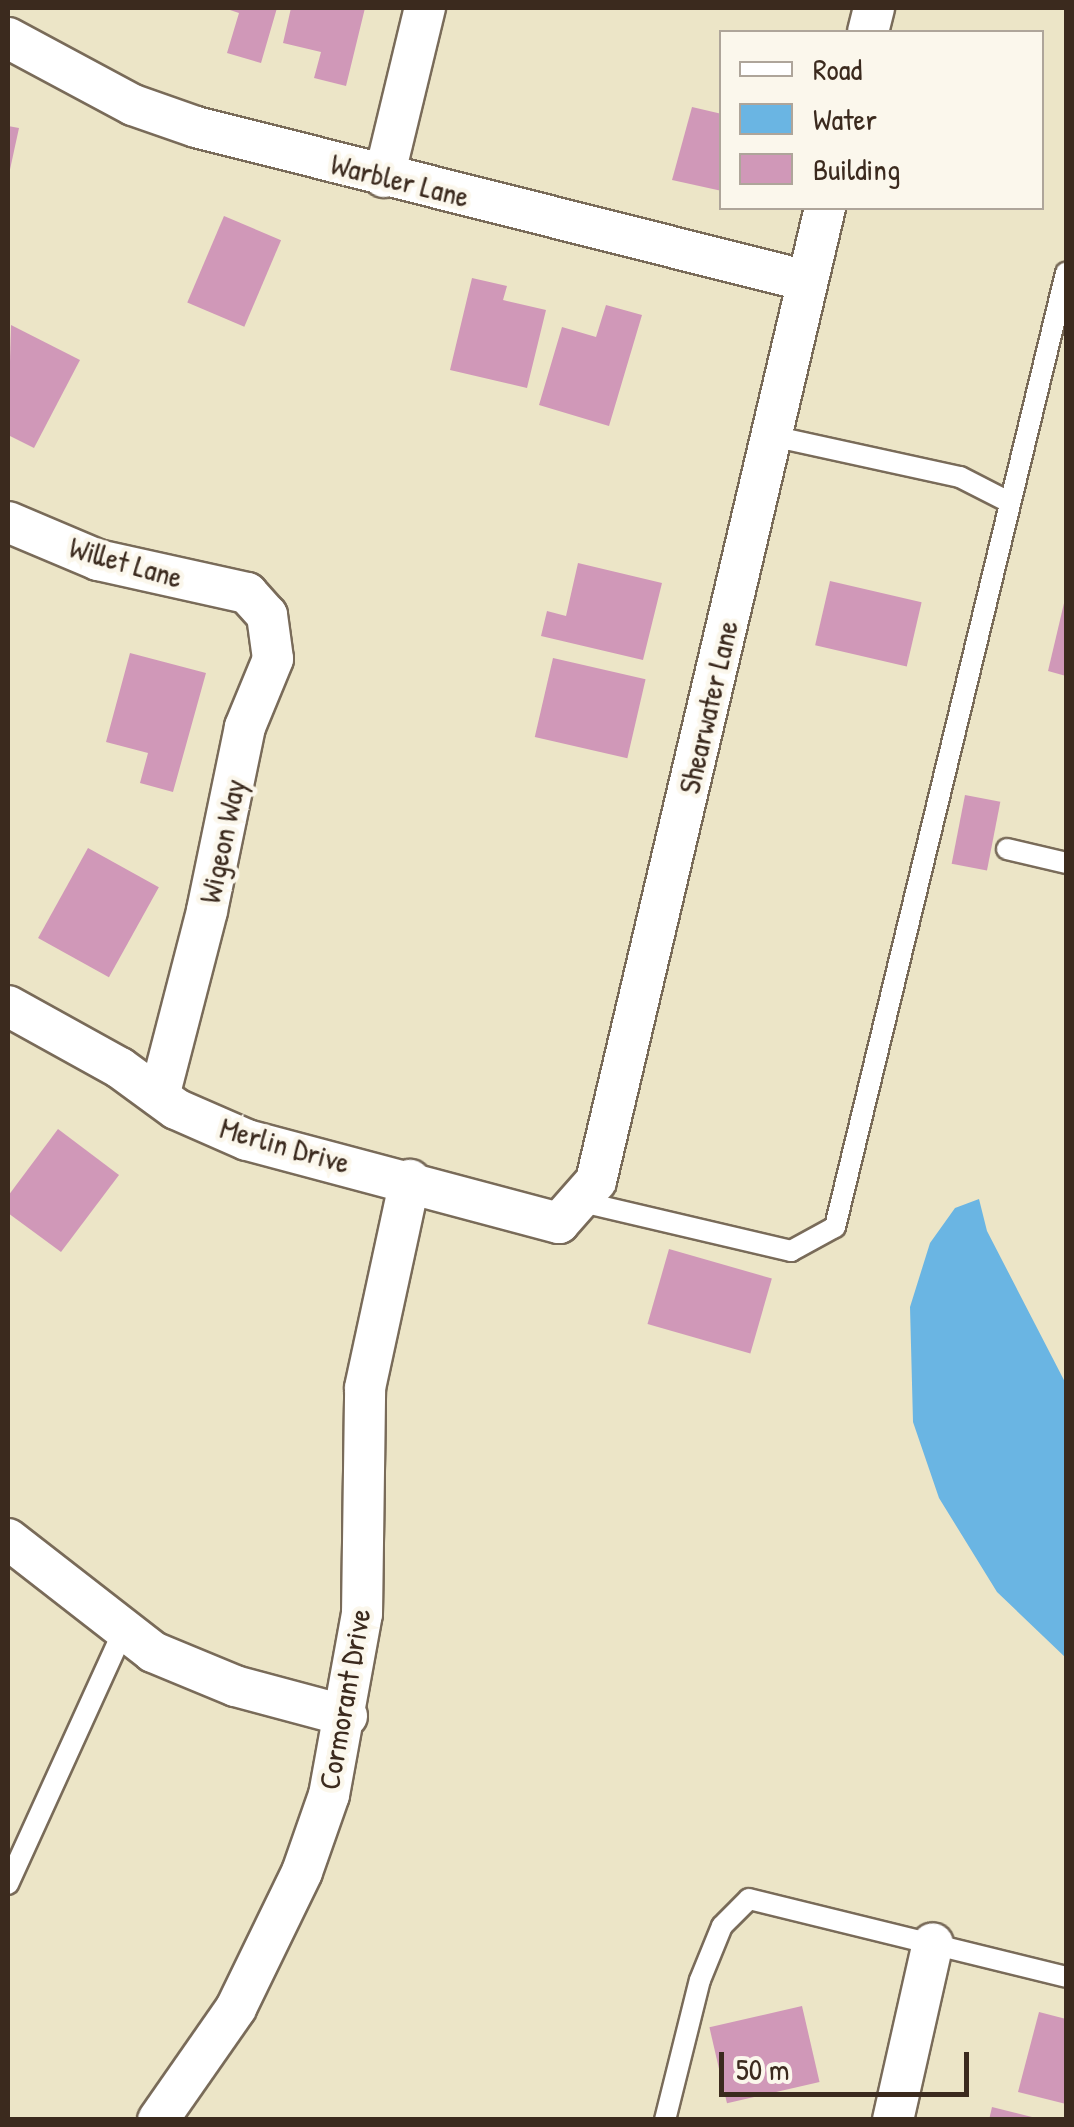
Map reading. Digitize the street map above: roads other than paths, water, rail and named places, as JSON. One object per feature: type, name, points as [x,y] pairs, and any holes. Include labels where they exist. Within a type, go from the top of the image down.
[{"type":"street","points":[[384,176],[425,8]]},
{"type":"street","name":"Warbler Lane","points":[[8,38],[132,105],[384,176],[807,280]]},
{"type":"street","name":"Shearwater Lane","points":[[578,1201],[596,1181],[824,210]]},
{"type":"street","name":"Willet Lane","points":[[8,522],[98,560],[247,593]]},
{"type":"street","name":"Wigeon Way","points":[[158,1096],[208,911],[246,726],[273,660],[267,614],[247,593]]},
{"type":"street","name":"Merlin Drive","points":[[8,1006],[158,1096],[246,1140],[559,1222],[578,1201]]},
{"type":"street","name":"Cormorant Drive","points":[[158,2120],[226,2025],[268,1949],[324,1810],[346,1716],[362,1614],[365,1388],[410,1180]]},
{"type":"street","points":[[8,1539],[122,1634],[222,1682],[346,1716]]},
{"type":"street","points":[[893,2120],[932,1943]]},
{"type":"lane","points":[[578,1201],[792,1252],[835,1228],[963,710],[1007,501],[1066,273]]},
{"type":"lane","points":[[772,436],[960,477],[1007,501]]},
{"type":"lane","points":[[1008,849],[1066,863]]},
{"type":"lane","points":[[8,1884],[122,1634]]},
{"type":"lane","points":[[664,2120],[700,1980],[722,1926],[749,1899],[1066,1976]]},
{"type":"water","points":[[979,1199],[987,1231],[1066,1384],[1066,1658],[997,1592],[939,1498],[913,1422],[910,1307],[930,1243],[955,1208]]}]
